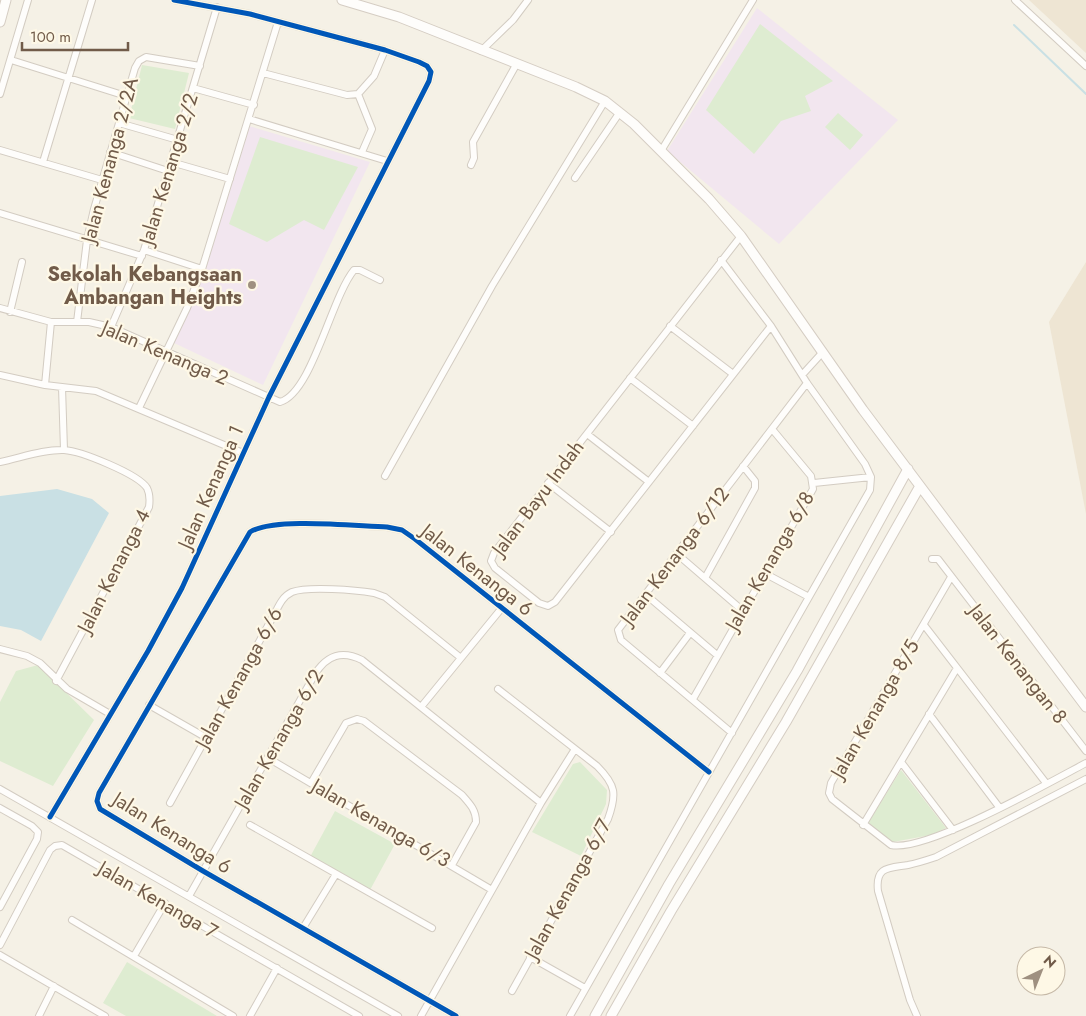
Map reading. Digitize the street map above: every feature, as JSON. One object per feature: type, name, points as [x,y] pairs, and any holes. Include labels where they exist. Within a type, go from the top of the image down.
[{"type":"street","points":[[0,22],[6,0]]},
{"type":"street","points":[[0,94],[28,0]]},
{"type":"street","points":[[43,162],[92,0]]},
{"type":"street","points":[[174,0],[217,7],[385,50],[419,62],[427,66],[431,72],[429,81],[386,161],[362,152],[249,119]]},
{"type":"street","points":[[342,0],[399,17],[576,87],[620,112],[709,199],[741,236],[822,353],[1086,707]]},
{"type":"street","points":[[481,51],[513,20],[528,0]]},
{"type":"street","points":[[661,151],[753,0]]},
{"type":"street","points":[[1015,0],[1086,66]]},
{"type":"street","name":"Jalan Kenanga 2/2","points":[[111,327],[143,253],[217,7]]},
{"type":"street","points":[[140,408],[167,352],[202,269],[278,22]]},
{"type":"street","points":[[263,73],[347,95],[358,94],[374,76],[385,50]]},
{"type":"street","name":"Jalan Kenanga 2/2A","points":[[76,322],[87,240],[102,180],[135,68],[139,60],[146,57],[200,66]]},
{"type":"street","points":[[10,60],[126,96]]},
{"type":"street","points":[[471,166],[474,158],[473,142],[516,64]]},
{"type":"street","points":[[193,88],[254,105]]},
{"type":"street","points":[[358,94],[372,129],[362,152]]},
{"type":"street","points":[[385,476],[487,294],[605,102]]},
{"type":"street","points":[[575,178],[620,112]]},
{"type":"street","points":[[119,123],[178,140]]},
{"type":"street","points":[[0,150],[102,180]]},
{"type":"street","points":[[110,152],[168,171]]},
{"type":"street","name":"Jalan Kenanga 1","points":[[50,817],[182,588],[269,397],[386,161]]},
{"type":"street","points":[[171,162],[230,179]]},
{"type":"street","points":[[0,213],[87,240],[202,269]]},
{"type":"street","name":"Jalan Bayu Indah","points":[[741,236],[494,553],[490,561],[496,568],[539,603],[548,606],[555,602],[771,326]]},
{"type":"street","points":[[570,1016],[870,490],[871,478],[865,464],[807,383],[771,326],[721,260]]},
{"type":"street","points":[[10,312],[22,262]]},
{"type":"street","points":[[269,397],[280,402],[290,398],[295,392],[314,357],[339,298],[354,270],[360,270],[380,280]]},
{"type":"street","name":"Jalan Kenanga 2","points":[[0,308],[51,322],[76,322],[111,327],[269,397]]},
{"type":"street","points":[[45,385],[51,322]]},
{"type":"street","points":[[670,326],[732,374]]},
{"type":"street","points":[[802,375],[822,353]]},
{"type":"street","points":[[0,375],[45,385],[96,391],[243,453]]},
{"type":"street","points":[[630,378],[693,426]]},
{"type":"street","name":"Jalan Kenanga 6/12","points":[[732,733],[618,635],[622,622],[677,554],[807,383]]},
{"type":"street","points":[[0,462],[64,450],[62,387]]},
{"type":"street","name":"Jalan Kenanga 6/8","points":[[693,698],[813,489],[814,483],[811,476],[772,428]]},
{"type":"street","points":[[587,434],[649,482]]},
{"type":"street","name":"Jalan Kenanga 4","points":[[56,681],[149,507],[150,497],[146,488],[128,474],[75,452],[64,450]]},
{"type":"street","points":[[704,578],[754,488],[755,482],[743,466]]},
{"type":"street","points":[[595,1016],[669,884],[796,671],[908,469]]},
{"type":"street","points":[[814,483],[871,478]]},
{"type":"street","points":[[548,483],[611,532]]},
{"type":"street","points":[[611,1016],[671,911],[786,722],[920,486]]},
{"type":"street","name":"Jalan Kenanga 6","points":[[456,1016],[203,871],[112,818],[100,809],[97,801],[99,793],[250,532],[259,526],[278,524],[387,527],[402,530],[709,772]]},
{"type":"street","points":[[677,554],[742,610]]},
{"type":"street","name":"Jalan Kenangan 8","points":[[932,559],[938,559],[1086,751]]},
{"type":"street","points":[[764,573],[809,597]]},
{"type":"street","name":"Jalan Kenanga 8/5","points":[[951,577],[830,784],[829,792],[832,799],[891,845],[900,847],[930,840],[953,830],[1086,763]]},
{"type":"street","name":"Jalan Kenanga 6/6","points":[[170,803],[282,600],[291,593],[304,590],[374,593],[385,597],[461,658]]},
{"type":"street","points":[[645,594],[717,655]]},
{"type":"street","points":[[421,707],[501,609]]},
{"type":"street","points":[[924,625],[1046,784]]},
{"type":"street","points":[[660,673],[690,633]]},
{"type":"street","points":[[0,649],[27,656],[40,663],[56,681],[110,714]]},
{"type":"street","name":"Jalan Kenanga 6/2","points":[[189,896],[321,664],[338,654],[352,655],[362,660],[542,803]]},
{"type":"street","points":[[863,825],[957,668]]},
{"type":"street","name":"Jalan Kenanga 6/7","points":[[498,689],[608,777],[614,789],[613,804],[608,819],[512,991]]},
{"type":"street","points":[[149,705],[206,737]]},
{"type":"street","points":[[929,714],[999,807]]},
{"type":"street","points":[[311,783],[346,723],[357,719],[364,721],[462,795],[472,806],[476,814],[476,822],[452,864]]},
{"type":"street","points":[[421,1016],[542,803],[575,749]]},
{"type":"street","name":"Jalan Kenanga 6/3","points":[[268,758],[452,864],[492,890]]},
{"type":"street","points":[[901,762],[953,830]]},
{"type":"street","points":[[917,1016],[910,1000],[878,891],[876,880],[880,873],[886,868],[920,863],[936,857],[1086,779]]},
{"type":"street","points":[[0,789],[398,1016]]},
{"type":"street","points":[[0,808],[32,826],[38,832],[37,839],[0,906]]},
{"type":"street","points":[[250,826],[432,928]]},
{"type":"street","name":"Jalan Kenanga 7","points":[[0,945],[50,850],[55,846],[62,845],[359,1016]]},
{"type":"street","points":[[303,928],[336,874]]},
{"type":"street","points":[[134,956],[165,903]]},
{"type":"street","points":[[72,920],[233,1016]]},
{"type":"street","points":[[0,955],[105,1016]]},
{"type":"street","points":[[530,957],[585,988]]},
{"type":"street","points":[[250,1016],[277,968]]},
{"type":"street","points":[[39,1016],[54,986]]},
{"type":"shaded area","points":[[1029,0],[1086,0],[1086,53]]},
{"type":"shaded area","points":[[757,8],[898,120],[779,244],[667,151]]},
{"type":"shaded area","name":"Sekolah Kebangsaan Ambangan Heights","points":[[249,126],[370,162],[263,385],[172,342],[216,227]]},
{"type":"shaded area","points":[[1086,262],[1086,514],[1049,322]]},
{"type":"green space","points":[[760,24],[833,81],[805,96],[811,111],[781,121],[754,154],[706,110]]},
{"type":"green space","points":[[142,65],[189,73],[175,129],[129,118]]},
{"type":"green space","points":[[838,113],[863,135],[850,150],[825,127]]},
{"type":"green space","points":[[260,137],[358,167],[324,230],[304,220],[267,242],[229,224]]},
{"type":"green space","points":[[38,665],[94,720],[53,786],[0,761],[0,702],[16,671]]},
{"type":"green space","points":[[580,762],[607,790],[606,804],[581,856],[532,832],[573,764]]},
{"type":"green space","points":[[901,770],[946,828],[931,835],[893,842],[868,823]]},
{"type":"green space","points":[[335,811],[395,844],[370,890],[310,857]]},
{"type":"green space","points":[[127,962],[217,1016],[126,1016],[103,1003]]},
{"type":"water","points":[[57,489],[92,499],[109,513],[41,641],[21,630],[0,626],[0,496]]},
{"type":"waterway","points":[[1014,25],[1086,94]]},
{"type":"cycle path","points":[[50,817],[148,651],[182,588],[269,397],[429,81],[431,72],[427,66],[419,62],[385,50],[250,14],[174,0]]},
{"type":"cycle path","points":[[456,1016],[203,871],[100,809],[97,801],[99,793],[250,532],[261,527],[295,524],[336,524],[387,527],[402,530],[709,772]]},
{"type":"place","name":"Sekolah Kebangsaan Ambangan Heights","points":[[252,285]]}]
